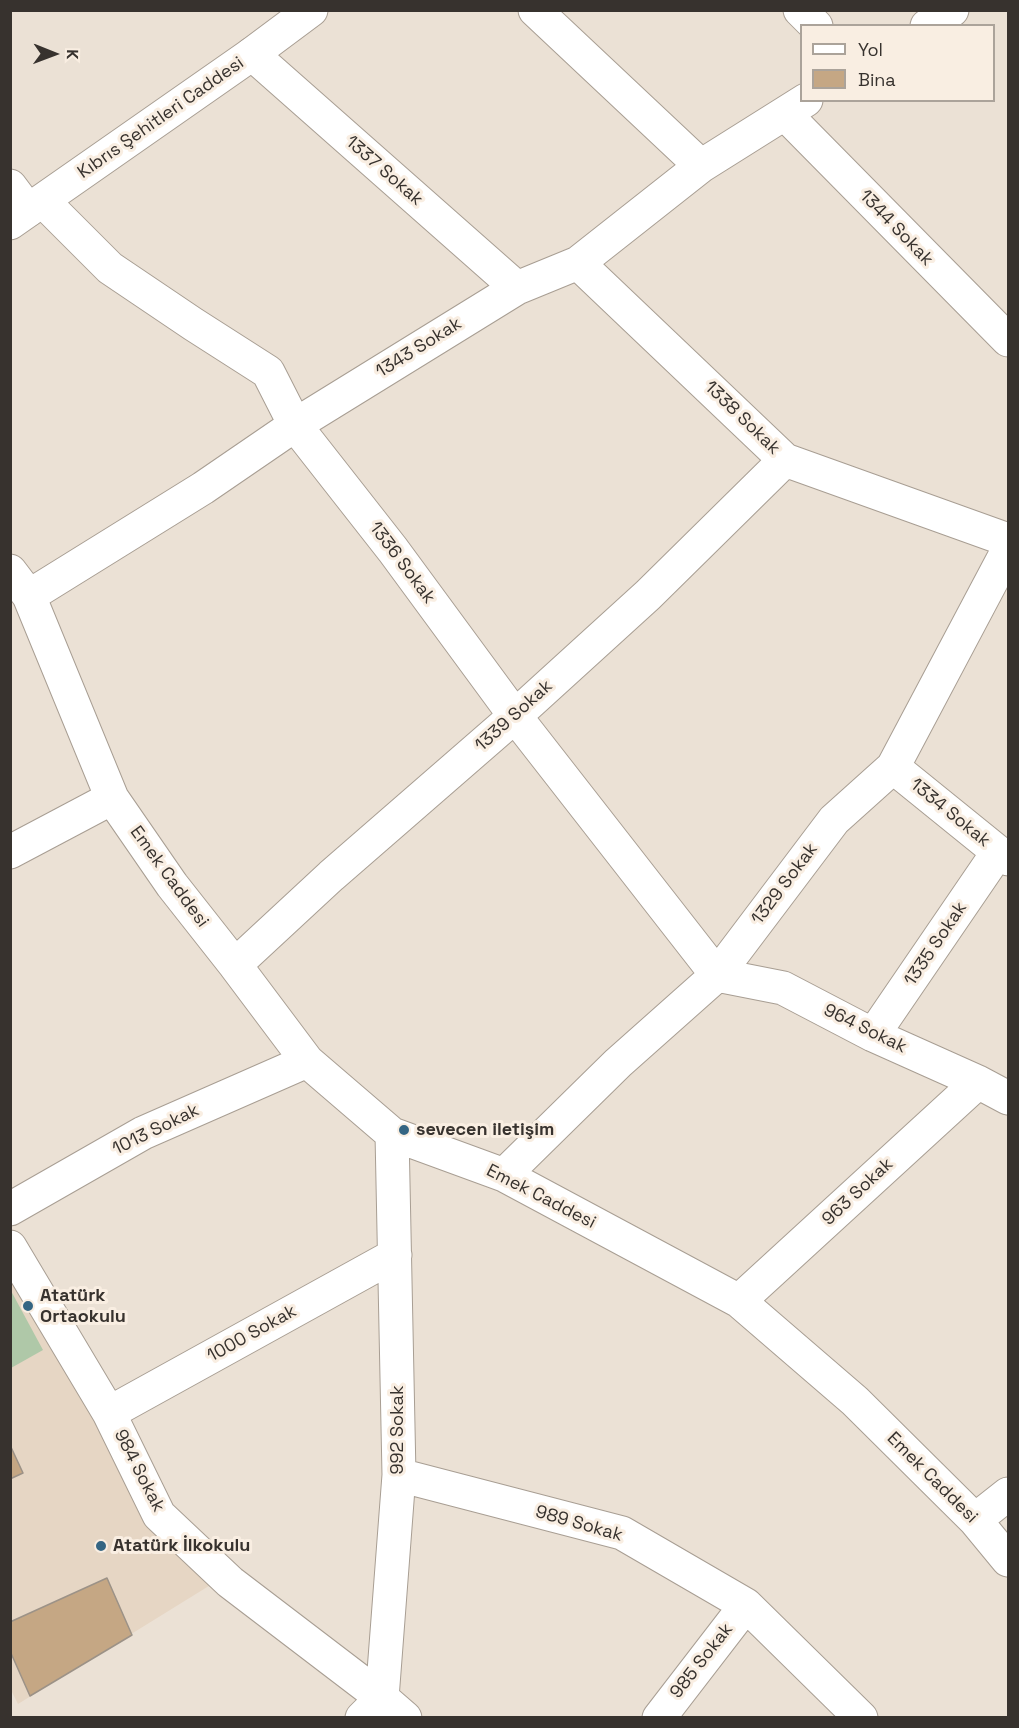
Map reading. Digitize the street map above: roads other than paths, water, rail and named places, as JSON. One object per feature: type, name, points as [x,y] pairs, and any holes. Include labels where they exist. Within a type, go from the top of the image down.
[{"type":"street","name":"Kıbrıs Şehitleri Caddesi","points":[[23,205],[252,54],[311,10]]},
{"type":"street","points":[[535,10],[701,166]]},
{"type":"street","points":[[800,10],[814,24]]},
{"type":"street","points":[[930,24],[952,10]]},
{"type":"street","name":"1337 Sokak","points":[[252,54],[517,288]]},
{"type":"street","name":"1343 Sokak","points":[[20,584],[203,488],[295,425],[517,288],[578,263],[701,166],[795,107]]},
{"type":"street","name":"1344 Sokak","points":[[795,107],[1008,340]]},
{"type":"street","name":"1336 Sokak","points":[[23,205],[110,268],[268,372],[295,425],[393,550],[515,716],[717,975]]},
{"type":"street","name":"1338 Sokak","points":[[578,263],[785,460],[1008,540]]},
{"type":"street","name":"1339 Sokak","points":[[235,964],[648,595],[785,460]]},
{"type":"street","name":"1329 Sokak","points":[[504,1175],[618,1063],[717,975],[834,820],[893,767],[1008,550]]},
{"type":"street","name":"Emek Caddesi","points":[[20,584],[112,798],[172,885],[235,964],[307,1061],[392,1134],[504,1175],[739,1301],[855,1401],[975,1520],[1008,1560]]},
{"type":"street","name":"1334 Sokak","points":[[893,767],[1003,856]]},
{"type":"street","points":[[10,852],[112,798]]},
{"type":"street","name":"1335 Sokak","points":[[873,1035],[1003,856]]},
{"type":"street","name":"964 Sokak","points":[[717,975],[783,988],[873,1035],[978,1082],[1008,1098]]},
{"type":"street","name":"1013 Sokak","points":[[10,1209],[143,1133],[307,1061]]},
{"type":"street","name":"963 Sokak","points":[[739,1301],[978,1082]]},
{"type":"street","name":"992 Sokak","points":[[383,1711],[399,1475],[392,1134]]},
{"type":"street","name":"984 Sokak","points":[[10,1247],[109,1413],[159,1515],[230,1582],[383,1711]]},
{"type":"street","name":"1000 Sokak","points":[[109,1413],[395,1255]]},
{"type":"street","name":"989 Sokak","points":[[399,1475],[621,1533],[746,1605],[846,1712]]},
{"type":"street","points":[[975,1520],[1008,1494]]},
{"type":"street","name":"985 Sokak","points":[[659,1718],[746,1605]]},
{"type":"place","name":"sevecen iletişim","points":[[404,1130]]},
{"type":"place","name":"Atatürk Ortaokulu","points":[[28,1306]]},
{"type":"place","name":"Atatürk İlkokulu","points":[[101,1546]]}]
